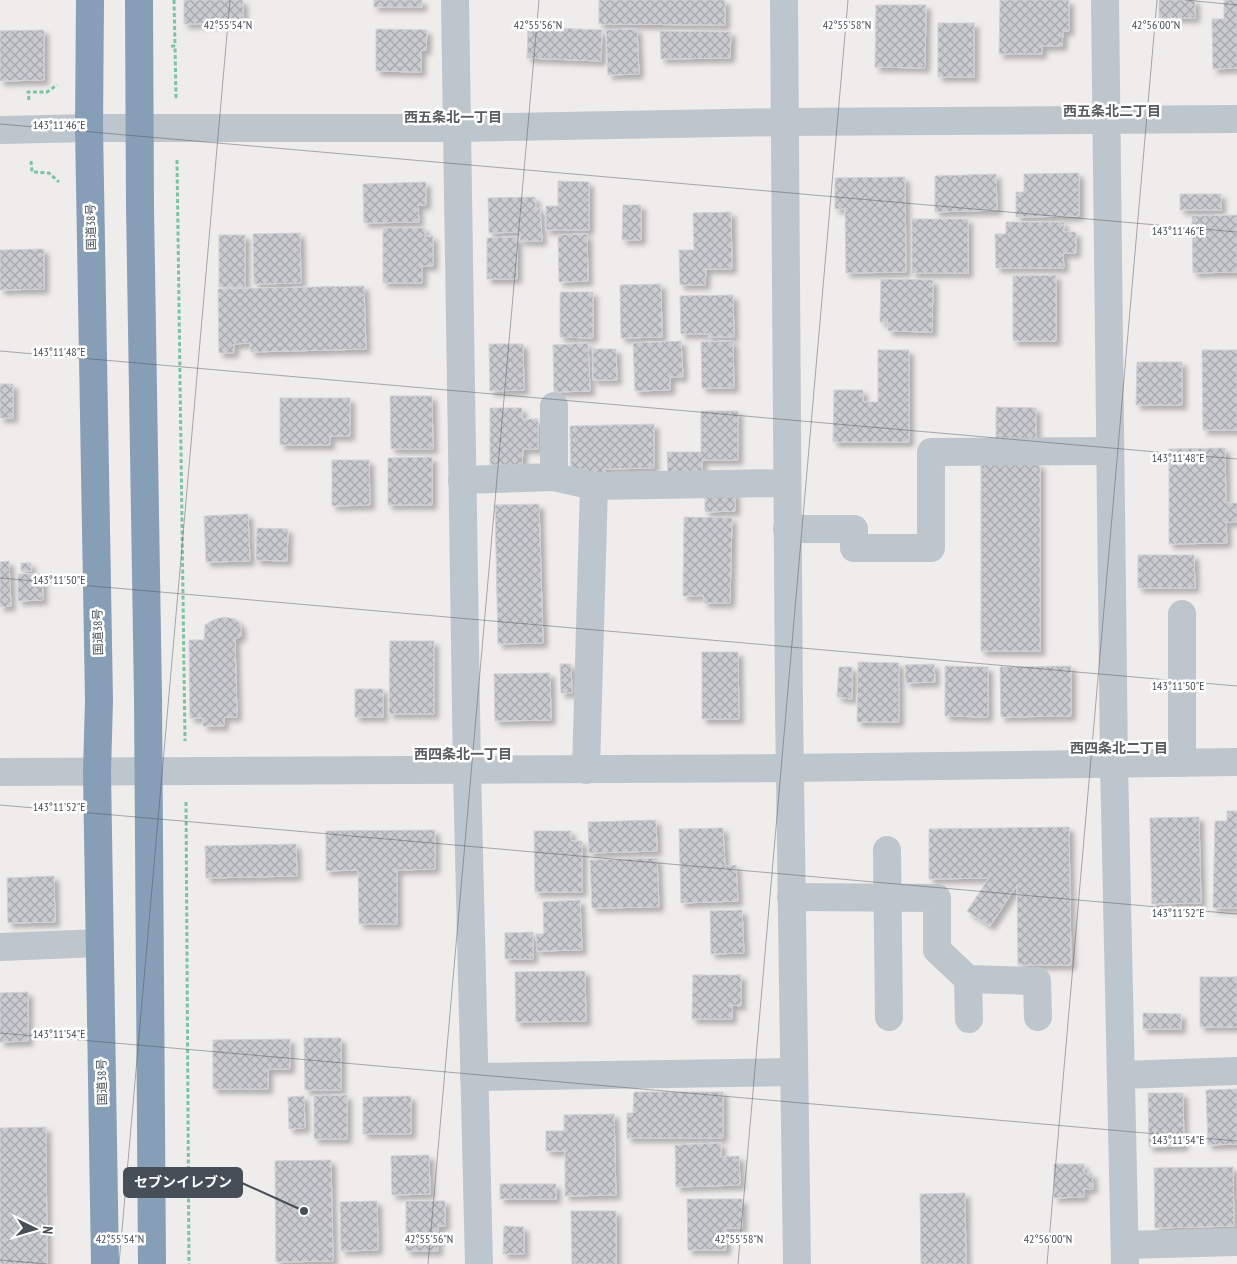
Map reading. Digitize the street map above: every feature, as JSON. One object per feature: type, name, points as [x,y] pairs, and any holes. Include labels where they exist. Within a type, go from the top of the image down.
[{"type":"highway","name":"国道38号","points":[[90,0],[89,128],[99,700],[97,772],[105,1264]]},
{"type":"highway","points":[[139,0],[152,1264]]},
{"type":"street","points":[[455,0],[467,771],[479,1264]]},
{"type":"street","points":[[784,0],[789,768],[797,1264]]},
{"type":"street","points":[[1105,0],[1114,763],[1125,1254],[1237,1242]]},
{"type":"street","points":[[0,130],[89,128],[456,128],[784,122],[1237,118]]},
{"type":"street","points":[[554,406],[554,477]]},
{"type":"street","points":[[788,529],[854,529],[854,548],[931,548],[931,452],[1110,451]]},
{"type":"street","points":[[462,480],[554,477],[594,486],[787,483]]},
{"type":"street","points":[[586,770],[594,486]]},
{"type":"street","points":[[1182,614],[1182,763]]},
{"type":"street","points":[[0,772],[467,771],[1237,762]]},
{"type":"street","points":[[887,850],[890,1018]]},
{"type":"street","points":[[791,897],[937,898],[936,950],[968,979],[1037,981],[1038,1017]]},
{"type":"street","points":[[0,947],[100,944]]},
{"type":"street","points":[[968,979],[969,1019]]},
{"type":"street","points":[[1121,1075],[1237,1071]]},
{"type":"street","points":[[474,1077],[794,1072]]},
{"type":"path","points":[[174,0],[175,46]]},
{"type":"building","points":[[184,0],[243,0],[243,23],[184,24]]},
{"type":"building","points":[[374,0],[422,0],[422,7],[374,7]]},
{"type":"building","points":[[599,0],[725,0],[725,25],[599,24]]},
{"type":"building","points":[[1000,0],[1069,0],[1069,31],[1063,31],[1062,46],[1042,46],[1042,54],[999,54]]},
{"type":"building","points":[[1159,0],[1195,0],[1195,18],[1159,18]]},
{"type":"building","points":[[1224,0],[1237,0],[1237,68],[1213,69],[1212,19],[1224,19]]},
{"type":"building","points":[[876,5],[926,5],[925,68],[875,67]]},
{"type":"building","points":[[938,23],[974,23],[974,77],[938,77]]},
{"type":"building","points":[[528,27],[602,30],[601,61],[527,58]]},
{"type":"building","points":[[376,29],[427,30],[426,50],[421,50],[421,72],[376,71]]},
{"type":"building","points":[[637,29],[639,74],[608,75],[606,30]]},
{"type":"building","points":[[44,30],[44,80],[0,81],[0,31]]},
{"type":"building","points":[[660,31],[731,32],[730,58],[661,59]]},
{"type":"building","points":[[1079,173],[1079,216],[1016,217],[1016,192],[1024,192],[1024,174]]},
{"type":"building","points":[[996,174],[997,210],[935,212],[935,176]]},
{"type":"building","points":[[905,177],[906,272],[846,273],[845,209],[835,209],[835,178]]},
{"type":"building","points":[[558,181],[589,182],[589,230],[546,230],[546,206],[558,206]]},
{"type":"building","points":[[426,182],[426,205],[418,205],[419,222],[364,223],[363,184]]},
{"type":"building","points":[[1180,194],[1221,194],[1221,210],[1180,210]]},
{"type":"building","points":[[535,197],[536,209],[540,208],[542,241],[520,241],[520,232],[489,233],[488,198]]},
{"type":"building","points":[[623,205],[641,205],[641,240],[622,240]]},
{"type":"building","points":[[731,212],[732,269],[706,269],[705,285],[680,285],[679,250],[694,250],[693,213]]},
{"type":"building","points":[[1237,215],[1237,272],[1193,273],[1192,216]]},
{"type":"building","points":[[912,219],[968,219],[968,273],[912,273]]},
{"type":"building","points":[[1006,222],[1064,222],[1064,232],[1076,232],[1076,253],[1063,253],[1064,268],[996,268],[995,234],[1006,234]]},
{"type":"building","points":[[383,228],[425,228],[425,236],[433,236],[433,266],[422,266],[422,283],[383,283]]},
{"type":"building","points":[[300,233],[301,283],[254,284],[253,234]]},
{"type":"building","points":[[587,234],[588,281],[559,282],[558,235]]},
{"type":"building","points":[[219,235],[245,235],[245,287],[219,287]]},
{"type":"building","points":[[517,237],[517,279],[487,279],[487,238]]},
{"type":"building","points":[[44,249],[44,289],[0,290],[0,250]]},
{"type":"building","points":[[1056,275],[1056,341],[1013,341],[1013,276]]},
{"type":"building","points":[[881,279],[933,280],[932,332],[888,331],[888,322],[880,322]]},
{"type":"building","points":[[661,284],[662,337],[621,338],[620,285]]},
{"type":"building","points":[[364,286],[366,349],[251,352],[250,343],[234,344],[234,353],[219,353],[218,289]]},
{"type":"building","points":[[560,292],[593,292],[593,338],[560,337]]},
{"type":"building","points":[[733,295],[734,337],[708,337],[709,334],[681,334],[680,296]]},
{"type":"building","points":[[681,341],[683,377],[670,377],[670,390],[635,391],[633,343]]},
{"type":"building","points":[[733,341],[734,388],[702,388],[701,342]]},
{"type":"building","points":[[588,343],[590,391],[554,392],[553,345]]},
{"type":"building","points":[[489,344],[523,344],[524,390],[490,391]]},
{"type":"building","points":[[593,349],[616,349],[617,380],[593,380]]},
{"type":"building","points":[[878,350],[909,350],[909,442],[833,442],[834,390],[863,390],[863,402],[878,402]]},
{"type":"building","points":[[1202,350],[1237,350],[1237,430],[1203,430]]},
{"type":"building","points":[[1137,362],[1182,362],[1182,405],[1136,405]]},
{"type":"building","points":[[0,384],[13,384],[13,418],[0,418]]},
{"type":"building","points":[[390,396],[432,396],[433,449],[391,449]]},
{"type":"building","points":[[280,398],[350,398],[350,436],[330,436],[330,445],[280,445]]},
{"type":"building","points":[[996,407],[1036,408],[1036,442],[996,442]]},
{"type":"building","points":[[490,408],[522,408],[522,419],[538,419],[538,449],[523,449],[522,465],[490,465]]},
{"type":"building","points":[[701,411],[738,411],[738,460],[702,460],[702,472],[668,472],[667,452],[701,452]]},
{"type":"building","points":[[654,424],[654,468],[605,469],[605,475],[571,470],[570,426]]},
{"type":"building","points":[[1225,448],[1226,503],[1237,503],[1237,522],[1226,522],[1227,543],[1169,544],[1169,449]]},
{"type":"building","points":[[432,457],[432,505],[388,505],[388,458]]},
{"type":"building","points":[[332,460],[369,460],[370,505],[332,506]]},
{"type":"building","points":[[981,464],[1040,464],[1040,651],[981,651]]},
{"type":"building","points":[[735,491],[735,511],[705,512],[705,492]]},
{"type":"building","points":[[539,504],[543,643],[498,644],[495,505]]},
{"type":"building","points":[[248,514],[250,561],[206,562],[204,516]]},
{"type":"building","points":[[684,517],[732,518],[730,603],[704,603],[704,596],[683,596]]},
{"type":"building","points":[[257,528],[288,529],[287,561],[256,560]]},
{"type":"building","points":[[1138,555],[1194,555],[1195,588],[1138,588]]},
{"type":"building","points":[[9,561],[11,606],[0,607],[0,562]]},
{"type":"building","points":[[21,563],[31,563],[31,571],[21,571]]},
{"type":"building","points":[[18,574],[42,574],[43,600],[18,601]]},
{"type":"building","points":[[224,617],[235,619],[241,625],[241,636],[235,639],[237,717],[224,717],[224,726],[203,726],[203,718],[190,718],[189,640],[204,640],[205,625],[213,620]]},
{"type":"building","points":[[390,641],[434,641],[434,714],[389,714]]},
{"type":"building","points":[[702,652],[738,652],[739,719],[702,719]]},
{"type":"building","points":[[858,662],[899,663],[899,722],[857,722]]},
{"type":"building","points":[[560,664],[571,664],[572,693],[561,693]]},
{"type":"building","points":[[934,664],[935,682],[906,683],[905,665]]},
{"type":"building","points":[[945,666],[988,667],[988,717],[945,716]]},
{"type":"building","points":[[1071,666],[1071,716],[1001,717],[1000,667]]},
{"type":"building","points":[[839,667],[852,667],[852,699],[837,697]]},
{"type":"building","points":[[550,673],[551,720],[495,721],[494,674]]},
{"type":"building","points":[[355,689],[383,689],[383,717],[355,717]]},
{"type":"building","points":[[1227,811],[1237,811],[1237,908],[1213,908],[1215,821],[1227,821]]},
{"type":"building","points":[[1199,817],[1201,903],[1152,904],[1150,818]]},
{"type":"building","points":[[656,820],[657,851],[589,853],[588,822]]},
{"type":"building","points":[[1069,827],[1071,965],[1018,965],[1017,885],[990,926],[967,911],[989,878],[929,879],[929,829]]},
{"type":"building","points":[[723,828],[725,866],[736,865],[738,901],[681,903],[679,829]]},
{"type":"building","points":[[435,830],[435,869],[397,870],[397,924],[359,924],[358,870],[326,871],[326,831]]},
{"type":"building","points":[[534,831],[571,831],[571,841],[582,841],[582,892],[535,892]]},
{"type":"building","points":[[296,844],[297,876],[206,878],[205,846]]},
{"type":"building","points":[[657,858],[659,907],[592,908],[590,860]]},
{"type":"building","points":[[54,876],[55,922],[8,923],[7,878]]},
{"type":"building","points":[[580,900],[582,950],[537,951],[536,934],[544,934],[543,902]]},
{"type":"building","points":[[742,910],[744,953],[711,954],[710,911]]},
{"type":"building","points":[[533,932],[533,959],[505,959],[505,933]]},
{"type":"building","points":[[585,971],[586,1021],[516,1022],[515,972]]},
{"type":"building","points":[[693,975],[741,975],[741,1006],[732,1005],[732,1019],[692,1019]]},
{"type":"building","points":[[1200,977],[1237,977],[1237,1027],[1200,1027]]},
{"type":"building","points":[[28,992],[28,1041],[0,1042],[0,993]]},
{"type":"building","points":[[1143,1013],[1181,1014],[1181,1029],[1143,1029]]},
{"type":"building","points":[[304,1038],[341,1038],[341,1090],[305,1090]]},
{"type":"building","points":[[290,1039],[290,1069],[268,1069],[268,1089],[213,1089],[213,1040]]},
{"type":"building","points":[[1237,1089],[1237,1144],[1208,1145],[1206,1090]]},
{"type":"building","points":[[634,1092],[723,1092],[723,1138],[627,1138],[627,1113],[633,1113]]},
{"type":"building","points":[[1148,1093],[1183,1093],[1184,1146],[1149,1147]]},
{"type":"building","points":[[347,1095],[347,1139],[314,1139],[314,1096]]},
{"type":"building","points":[[304,1096],[305,1128],[289,1129],[288,1097]]},
{"type":"building","points":[[411,1096],[411,1134],[363,1134],[363,1097]]},
{"type":"building","points":[[614,1114],[616,1195],[565,1196],[565,1151],[546,1151],[546,1131],[564,1131],[564,1115]]},
{"type":"building","points":[[46,1127],[47,1264],[0,1264],[0,1128]]},
{"type":"building","points":[[721,1143],[721,1157],[739,1156],[740,1185],[676,1187],[675,1145]]},
{"type":"building","points":[[429,1155],[430,1194],[392,1195],[391,1156]]},
{"type":"building","points":[[331,1160],[333,1261],[276,1262],[275,1161]]},
{"type":"building","points":[[1054,1164],[1084,1164],[1084,1174],[1092,1173],[1093,1189],[1084,1189],[1084,1197],[1054,1198]]},
{"type":"building","points":[[1233,1167],[1234,1226],[1155,1228],[1154,1168]]},
{"type":"building","points":[[500,1184],[556,1184],[556,1199],[500,1199]]},
{"type":"building","points":[[965,1193],[966,1264],[921,1264],[920,1194]]},
{"type":"building","points":[[687,1199],[742,1199],[742,1228],[726,1228],[726,1250],[688,1250]]},
{"type":"building","points":[[377,1201],[378,1250],[341,1251],[340,1202]]},
{"type":"building","points":[[406,1201],[445,1201],[445,1226],[438,1226],[438,1251],[406,1251]]},
{"type":"building","points":[[571,1211],[616,1211],[616,1264],[572,1264]]},
{"type":"building","points":[[504,1226],[524,1227],[524,1254],[503,1254]]},
{"type":"place","name":"セブンイレブン","points":[[304,1211]]},
{"type":"district","name":"西五条北二丁目","points":[[1112,111]]},
{"type":"district","name":"西五条北一丁目","points":[[453,117]]},
{"type":"district","name":"西四条北二丁目","points":[[1119,748]]},
{"type":"district","name":"西四条北一丁目","points":[[463,754]]}]
